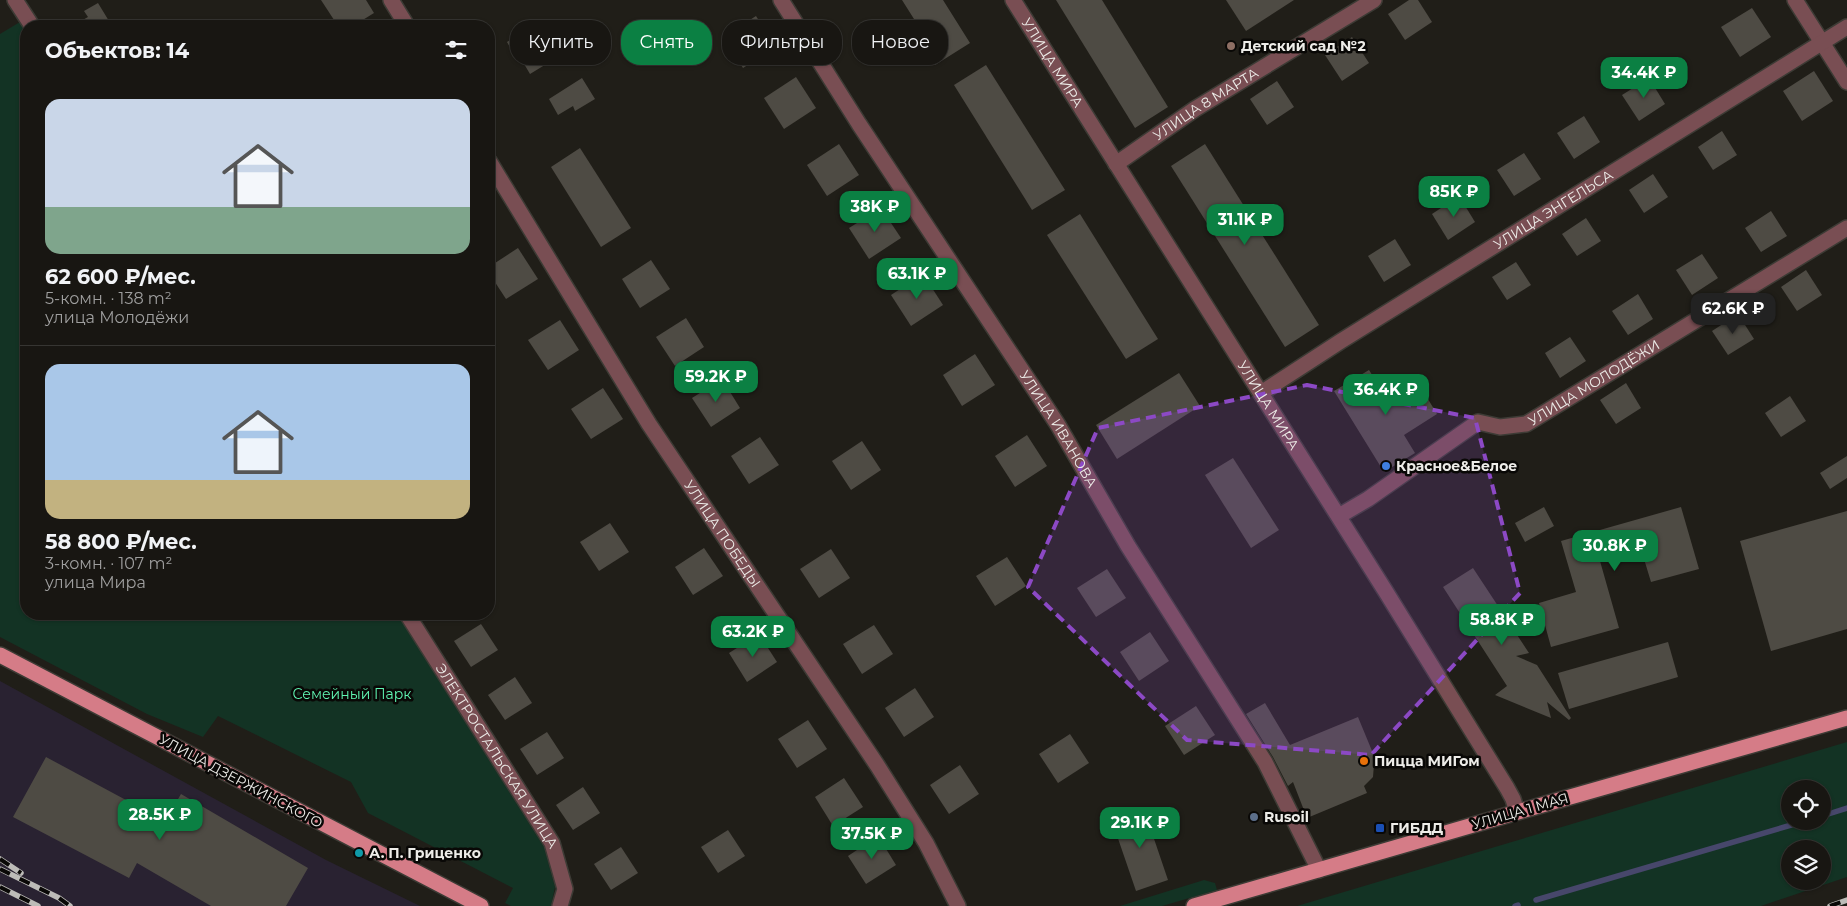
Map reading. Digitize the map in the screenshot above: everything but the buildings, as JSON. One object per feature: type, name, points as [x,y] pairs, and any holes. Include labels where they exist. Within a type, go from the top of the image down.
[{"type":"main road","name":"УЛИЦА ДЗЕРЖИНСКОГО","points":[[0,655],[481,906]]},
{"type":"main road","name":"УЛИЦА 1 МАЯ","points":[[1194,906],[1847,718]]},
{"type":"street","points":[[15,0],[28,20]]},
{"type":"street","points":[[391,0],[403,20]]},
{"type":"street","name":"УЛИЦА ИВАНОВА","points":[[780,0],[859,124],[1058,425],[1128,546],[1265,762],[1319,870]]},
{"type":"street","name":"УЛИЦА МИРА","points":[[1013,0],[1339,516],[1507,788],[1517,812]]},
{"type":"street","name":"УЛИЦА 8 МАРТА","points":[[1116,164],[1195,109],[1374,0]]},
{"type":"street","points":[[1795,0],[1847,82]]},
{"type":"street","name":"УЛИЦА ЭНГЕЛЬСА","points":[[1261,393],[1847,27]]},
{"type":"street","name":"УЛИЦА ПОБЕДЫ","points":[[495,171],[649,424],[877,765],[926,843],[958,906]]},
{"type":"street","name":"УЛИЦА МОЛОДЁЖИ","points":[[1339,516],[1368,499],[1478,422],[1500,427],[1526,424],[1847,228]]},
{"type":"street","name":"ЭЛЕКТРОСТАЛЬСКАЯ УЛИЦА","points":[[411,620],[552,843],[565,889],[560,906]]},
{"type":"highlighted area","points":[[1307,385],[1475,418],[1520,593],[1371,755],[1187,740],[1028,587],[1098,428]]},
{"type":"shaded area","points":[[0,681],[326,860],[420,906],[0,906]]},
{"type":"green space","name":"Семейный Парк","points":[[20,22],[20,620],[401,620],[544,847],[555,887],[551,906],[511,906],[505,903],[513,888],[368,813],[351,782],[218,716],[203,737],[147,714],[0,637],[0,34]]},
{"type":"green space","points":[[1847,742],[1847,877],[1831,882],[1831,840],[1781,840],[1781,890],[1808,890],[1761,906],[1297,906]]},
{"type":"green space","points":[[1204,880],[1215,883],[1217,890],[1162,906],[1120,906]]},
{"type":"waterway","points":[[1831,813],[1847,808]]},
{"type":"waterway","points":[[1536,900],[1781,828]]},
{"type":"railway","points":[[0,859],[21,873]]},
{"type":"railway","points":[[0,869],[59,898],[70,906]]},
{"type":"railway","points":[[0,887],[38,906]]},
{"type":"railway","points":[[1830,906],[1847,900]]},
{"type":"place","name":"Детский сад №2","points":[[1231,46]]},
{"type":"place","name":"Красное&Белое","points":[[1386,466]]},
{"type":"place","name":"Пицца МИГом","points":[[1364,761]]},
{"type":"place","name":"Rusoil","points":[[1254,817]]},
{"type":"place","name":"ГИБДД","points":[[1380,828]]},
{"type":"place","name":"А. П. Гриценко","points":[[359,853]]}]
